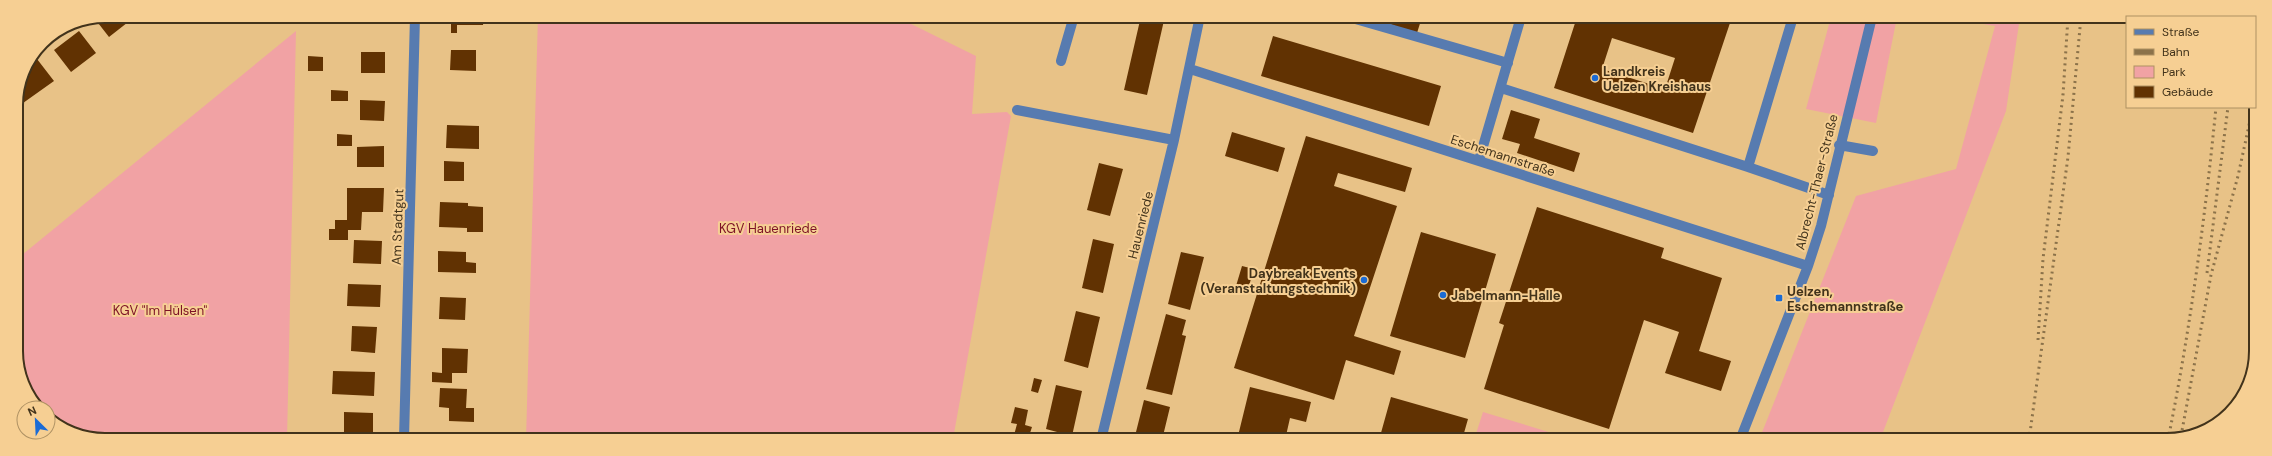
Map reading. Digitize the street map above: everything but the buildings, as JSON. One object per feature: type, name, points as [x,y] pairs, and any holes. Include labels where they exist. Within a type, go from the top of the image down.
[{"type":"street","name":"Am Stadtgut","points":[[404,433],[415,23]]},
{"type":"street","points":[[1061,61],[1072,23]]},
{"type":"street","name":"Hauenriede","points":[[1103,433],[1174,140],[1199,23]]},
{"type":"street","points":[[1369,23],[1508,63]]},
{"type":"street","points":[[1479,160],[1519,23]]},
{"type":"street","points":[[1748,167],[1791,23]]},
{"type":"street","name":"Albrecht-Thaer-Straße","points":[[1743,433],[1808,266],[1829,195],[1839,145],[1870,23]]},
{"type":"street","name":"Eschemannstraße","points":[[1190,69],[1808,266]]},
{"type":"street","points":[[1500,88],[1748,167],[1829,195]]},
{"type":"street","points":[[1017,110],[1174,140]]},
{"type":"street","points":[[1839,145],[1873,151]]},
{"type":"green space","name":"KGV Hauenriede","points":[[538,23],[909,23],[976,56],[972,114],[1007,112],[1011,116],[954,433],[526,433]]},
{"type":"green space","points":[[1829,23],[1896,23],[1876,123],[1806,109]]},
{"type":"green space","points":[[1977,23],[2019,23],[2006,111],[1883,433],[1762,433],[1856,196],[1956,169],[1995,26]]},
{"type":"green space","name":"KGV \"Im Hülsen\"","points":[[296,31],[287,433],[105,433],[74,427],[56,417],[56,400],[39,400],[27,377],[23,351],[23,254]]},
{"type":"green space","points":[[1483,412],[1552,433],[1476,433]]},
{"type":"railway","points":[[2038,340],[2043,259],[2063,95],[2068,23]]},
{"type":"railway","points":[[2030,433],[2068,157],[2080,23]]},
{"type":"railway","points":[[2169,433],[2196,274],[2216,108]]},
{"type":"railway","points":[[2207,273],[2228,108]]},
{"type":"railway","points":[[2182,431],[2211,275],[2238,176],[2249,125]]},
{"type":"place","name":"Landkreis Uelzen Kreishaus","points":[[1595,78]]},
{"type":"place","name":"Daybreak Events (Veranstaltungstechnik)","points":[[1364,280]]},
{"type":"place","name":"Jabelmann-Halle","points":[[1443,295]]},
{"type":"place","name":"Uelzen, Eschemannstraße","points":[[1779,298]]}]
